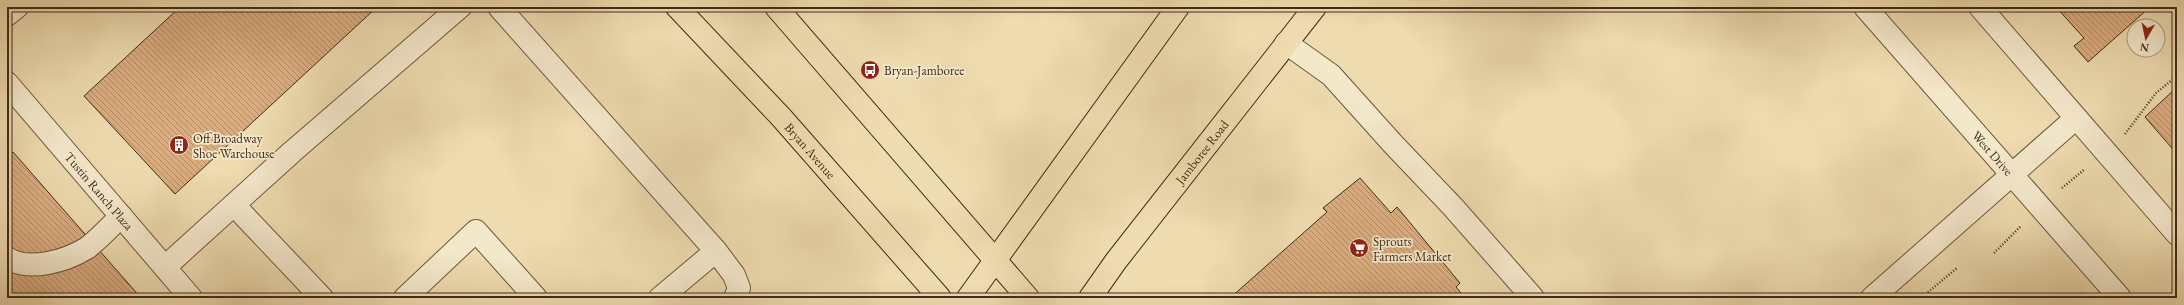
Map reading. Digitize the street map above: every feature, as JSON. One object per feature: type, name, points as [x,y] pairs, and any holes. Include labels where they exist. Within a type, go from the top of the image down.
[{"type":"main road","name":"Bryan Avenue","points":[[677,7],[781,117],[940,298]]},
{"type":"main road","points":[[776,7],[1028,298]]},
{"type":"main road","points":[[968,298],[1178,7]]},
{"type":"main road","name":"Jamboree Road","points":[[1090,298],[1121,254],[1315,7]]},
{"type":"street","points":[[7,15],[18,7]]},
{"type":"street","points":[[165,267],[292,152],[460,7]]},
{"type":"street","points":[[499,7],[716,252],[734,275],[739,288],[735,298]]},
{"type":"street","name":"West Drive","points":[[1865,7],[2120,298]]},
{"type":"street","points":[[1980,7],[2177,234]]},
{"type":"street","points":[[1286,43],[1331,75],[1393,144],[1453,206],[1533,298]]},
{"type":"street","name":"Tustin Ranch Plaza","points":[[7,83],[191,298]]},
{"type":"street","points":[[1872,298],[2076,118]]},
{"type":"street","points":[[234,205],[322,298]]},
{"type":"street","points":[[7,258],[24,264],[45,264],[61,259],[86,248],[121,216]]},
{"type":"street","points":[[405,298],[476,231],[536,298]]},
{"type":"street","points":[[660,298],[716,252]]},
{"type":"path","points":[[2123,136],[2156,93],[2177,76]]},
{"type":"path","points":[[2062,188],[2086,168]]},
{"type":"path","points":[[1994,253],[2021,226]]},
{"type":"path","points":[[1921,298],[1957,268]]},
{"type":"building","name":"Off Broadway Shoe Warehouse","points":[[180,7],[377,7],[175,194],[84,96]]},
{"type":"building","points":[[2056,7],[2150,7],[2138,18],[2126,18],[2126,28],[2088,62],[2074,46],[2084,38]]},
{"type":"building","points":[[2177,87],[2177,154],[2145,117]]},
{"type":"building","points":[[13,152],[141,298],[7,298],[7,157]]},
{"type":"building","name":"Sprouts Farmers Market","points":[[1360,178],[1391,213],[1397,207],[1460,283],[1456,287],[1465,298],[1230,298],[1327,212],[1323,208]]},
{"type":"place","name":"Bryan-Jamboree","points":[[870,70]]},
{"type":"place","name":"Off Broadway Shoe Warehouse","points":[[179,145]]},
{"type":"place","name":"Sprouts Farmers Market","points":[[1359,248]]}]
